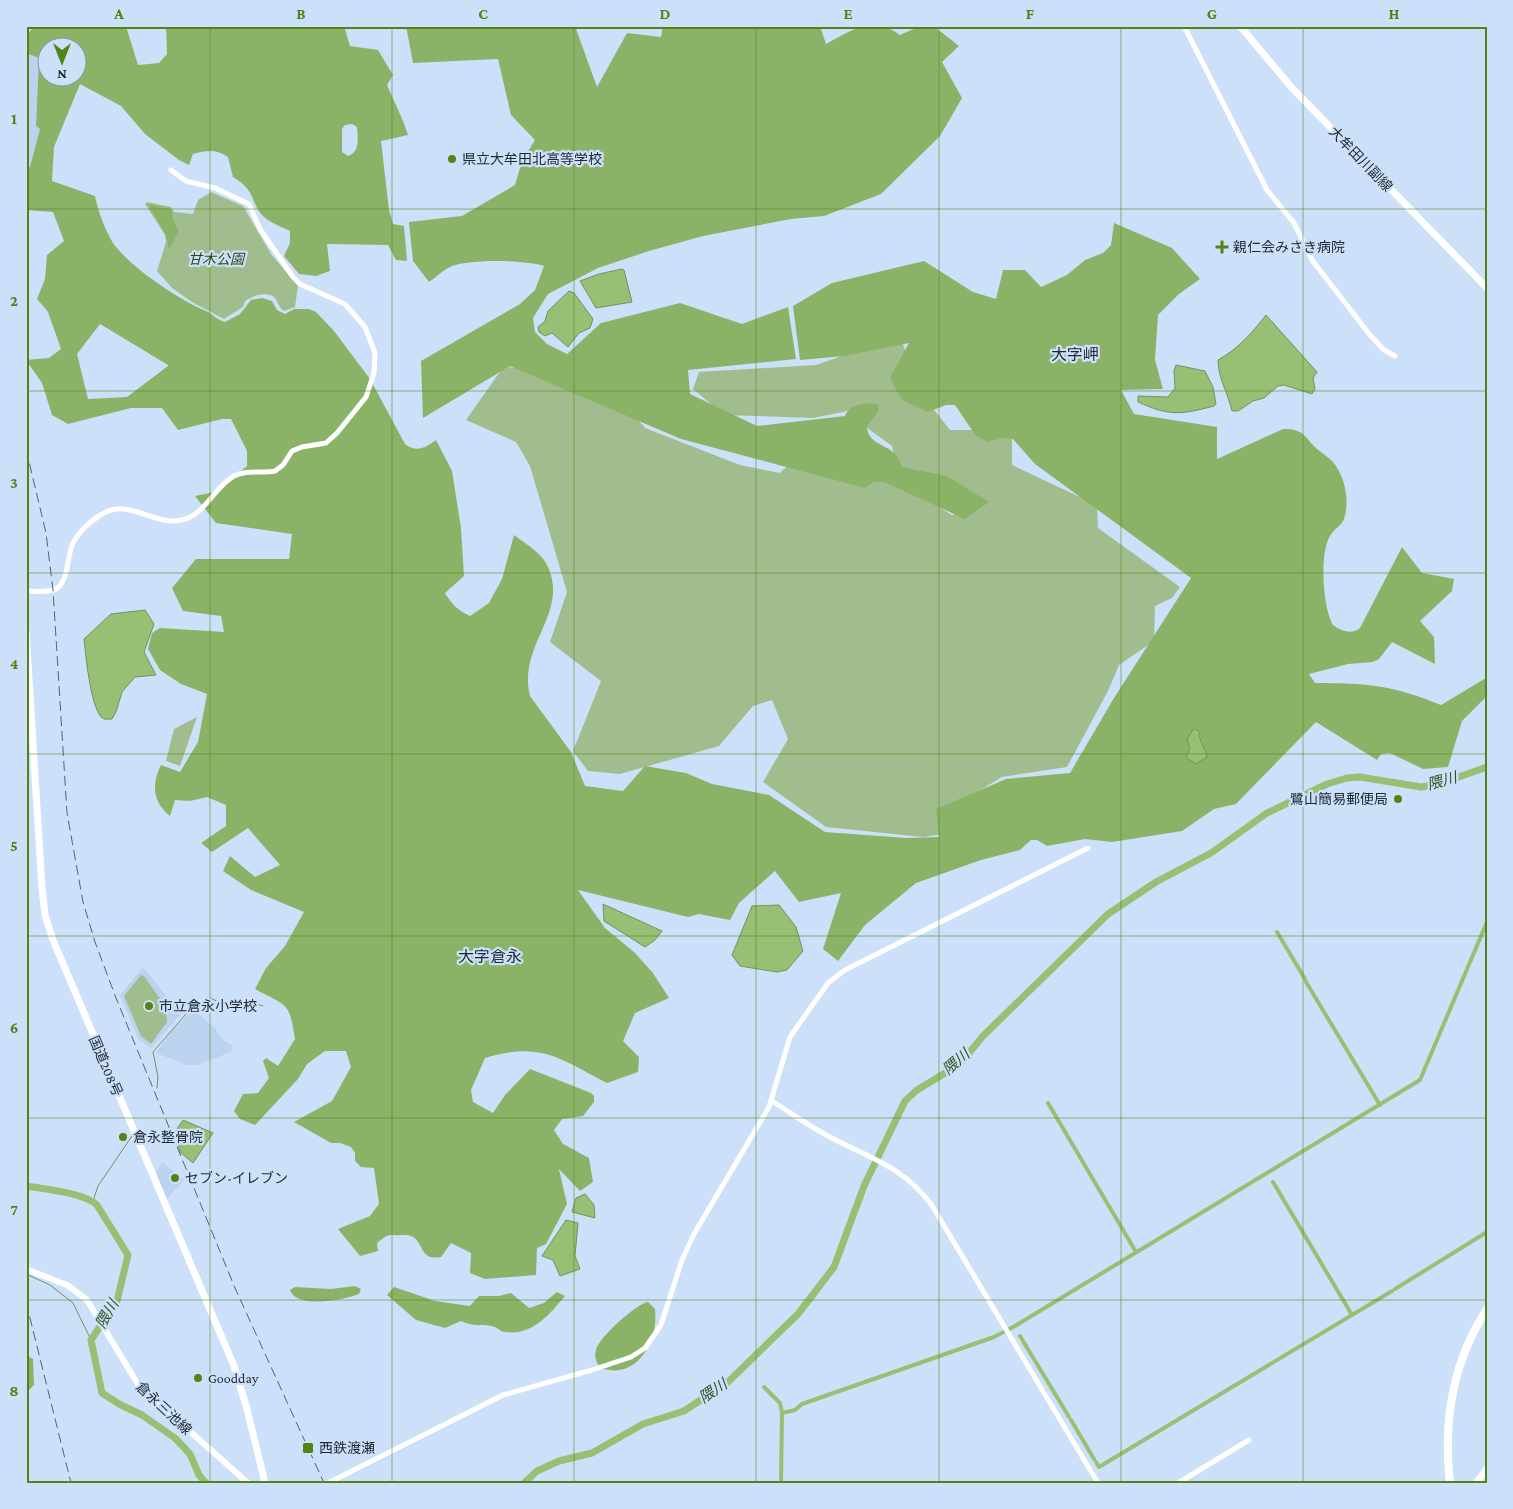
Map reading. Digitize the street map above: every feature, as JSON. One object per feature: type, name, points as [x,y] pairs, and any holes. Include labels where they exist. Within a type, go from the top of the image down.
[{"type":"highway","points":[[1452,1483],[1448,1427],[1455,1378],[1466,1346],[1487,1308]]},
{"type":"highway","points":[[1452,1483],[1451,1434],[1455,1396],[1465,1359],[1487,1315]]},
{"type":"main road","name":"大牟田川副線","points":[[1240,26],[1292,88],[1487,288]]},
{"type":"main road","name":"国道208号","points":[[26,631],[45,915],[53,940],[234,1366],[247,1409],[265,1483]]},
{"type":"main road","name":"倉永三池線","points":[[26,1269],[78,1291],[88,1300],[139,1386],[248,1483]]},
{"type":"main road","points":[[1476,1483],[1487,1469]]},
{"type":"street","points":[[1184,26],[1266,190],[1294,223],[1312,260],[1370,335],[1384,350],[1395,356]]},
{"type":"street","points":[[26,591],[53,590],[58,587],[64,579],[76,537],[102,514],[124,508],[170,520],[182,520],[204,507],[220,486],[234,476],[244,472],[275,471],[296,449],[330,440],[366,397],[373,376],[375,353],[365,327],[345,304],[300,284],[293,277],[260,229],[249,204],[215,188],[186,181],[171,170]]},
{"type":"street","points":[[328,1483],[503,1395],[592,1370],[631,1357],[645,1348],[662,1325],[682,1260],[694,1234],[772,1100],[786,1044],[832,979],[1088,848]]},
{"type":"street","points":[[772,1100],[823,1134],[898,1171],[920,1190],[1098,1483]]},
{"type":"street","points":[[1178,1483],[1249,1440]]},
{"type":"shaded area","points":[[871,25],[890,29],[900,35],[919,28],[932,27],[959,46],[942,62],[962,98],[940,136],[881,194],[824,216],[791,219],[703,236],[598,268],[548,294],[533,318],[535,332],[547,344],[567,354],[601,323],[680,303],[742,324],[788,307],[796,359],[688,370],[690,394],[757,426],[845,416],[850,408],[854,406],[878,404],[879,411],[867,426],[868,432],[873,440],[895,454],[902,467],[947,476],[989,502],[965,519],[884,482],[873,482],[865,488],[681,439],[510,366],[423,418],[421,361],[520,304],[535,290],[544,266],[523,262],[481,261],[448,268],[429,282],[413,261],[409,222],[462,216],[515,185],[522,161],[535,140],[511,115],[498,59],[413,63],[406,26],[575,26],[597,87],[627,33],[661,37],[663,26],[820,26],[826,44],[853,30]]},
{"type":"shaded area","points":[[34,26],[77,26],[80,28],[83,26],[126,26],[138,65],[159,63],[167,54],[166,26],[344,26],[350,46],[378,50],[393,75],[387,85],[408,135],[381,141],[389,210],[393,224],[404,226],[407,261],[396,260],[388,245],[327,244],[330,271],[316,276],[299,274],[284,256],[290,243],[290,231],[264,217],[250,193],[241,182],[233,177],[228,157],[215,151],[193,154],[189,165],[179,160],[145,134],[121,106],[87,88],[88,38],[38,38],[38,58],[26,53],[26,36]],"holes":[[[352,124],[357,127],[358,140],[355,151],[348,156],[342,152],[342,129],[345,125]]]},
{"type":"shaded area","points":[[26,53],[38,57],[36,126],[40,129],[30,168],[26,167]]},
{"type":"shaded area","points":[[38,81],[38,88],[78,88],[54,147],[52,181],[95,196],[100,214],[113,243],[131,262],[156,282],[182,299],[225,322],[240,314],[251,300],[262,298],[272,301],[277,310],[285,314],[294,309],[309,309],[316,312],[334,331],[370,379],[405,444],[417,449],[436,440],[452,471],[461,528],[464,576],[445,593],[458,609],[470,616],[489,603],[502,579],[514,535],[536,551],[543,559],[552,581],[553,597],[531,660],[528,677],[530,696],[571,752],[585,786],[623,791],[645,766],[686,773],[712,784],[769,795],[825,832],[906,838],[939,837],[936,809],[1006,779],[1070,773],[1114,698],[1191,578],[1035,464],[1013,439],[1002,438],[988,442],[976,436],[955,405],[946,405],[928,412],[902,400],[890,378],[909,343],[844,356],[800,360],[793,306],[832,283],[924,261],[973,292],[996,299],[1003,270],[1025,270],[1041,287],[1067,275],[1085,260],[1103,253],[1111,245],[1114,223],[1172,248],[1200,279],[1179,294],[1158,315],[1155,360],[1163,389],[1121,390],[1134,414],[1217,427],[1217,459],[1283,429],[1296,430],[1303,434],[1332,461],[1340,473],[1345,488],[1346,512],[1343,521],[1331,534],[1324,555],[1323,568],[1327,606],[1333,625],[1346,631],[1354,631],[1360,628],[1402,547],[1422,573],[1454,579],[1452,591],[1420,621],[1434,637],[1435,664],[1392,642],[1379,659],[1373,662],[1348,664],[1309,674],[1315,683],[1379,686],[1408,693],[1441,705],[1486,678],[1487,696],[1462,721],[1448,767],[1423,769],[1390,753],[1381,754],[1377,760],[1316,722],[1236,804],[1214,809],[1182,831],[1112,842],[1085,839],[1047,846],[1037,840],[1031,840],[1020,850],[981,860],[916,883],[865,925],[838,961],[823,949],[841,893],[799,902],[775,871],[739,903],[730,920],[699,914],[688,917],[578,890],[605,928],[634,952],[653,973],[669,998],[635,1013],[623,1041],[639,1057],[638,1072],[607,1083],[576,1066],[549,1055],[521,1051],[485,1058],[471,1090],[473,1102],[493,1113],[505,1095],[530,1069],[591,1093],[594,1096],[594,1102],[583,1116],[562,1119],[554,1130],[563,1144],[589,1158],[593,1182],[580,1191],[559,1169],[567,1204],[546,1244],[537,1248],[536,1275],[485,1279],[470,1273],[471,1253],[451,1243],[441,1257],[427,1256],[415,1239],[403,1235],[387,1236],[377,1243],[378,1251],[360,1256],[338,1229],[370,1216],[379,1204],[374,1168],[361,1167],[355,1161],[355,1153],[351,1147],[340,1143],[331,1143],[294,1122],[332,1101],[351,1067],[346,1051],[325,1051],[307,1064],[298,1079],[255,1125],[240,1119],[234,1111],[243,1094],[258,1093],[269,1078],[263,1061],[266,1058],[278,1066],[295,1039],[291,1018],[285,1006],[255,989],[266,968],[285,946],[304,912],[251,890],[223,871],[230,856],[255,877],[280,865],[248,828],[212,852],[201,843],[226,826],[226,805],[207,797],[190,801],[175,800],[170,816],[160,805],[155,793],[156,779],[161,765],[180,772],[198,742],[207,694],[181,684],[160,670],[148,649],[152,633],[160,628],[224,632],[221,616],[183,611],[172,588],[196,559],[289,559],[292,534],[216,523],[195,496],[215,492],[247,466],[247,451],[231,419],[222,419],[178,430],[162,408],[131,408],[68,424],[52,415],[42,383],[26,360],[49,358],[61,349],[48,312],[37,299],[45,279],[47,255],[64,241],[53,212],[26,210],[26,167],[30,167],[40,129],[36,126]],"holes":[[[100,324],[168,365],[168,366],[127,397],[88,399],[77,354]],[[1199,732],[1207,757],[1188,759],[1191,736]]]},
{"type":"shaded area","points":[[148,204],[172,210],[173,220],[179,231],[169,250],[166,235]]},
{"type":"shaded area","points":[[624,270],[632,302],[596,308],[580,281],[599,274]]},
{"type":"shaded area","points":[[569,291],[574,293],[593,319],[590,328],[579,333],[568,347],[552,333],[545,336],[539,332],[538,327],[545,321],[548,311]]},
{"type":"shaded area","points":[[1266,315],[1317,372],[1313,378],[1315,389],[1312,394],[1284,385],[1278,386],[1264,398],[1253,401],[1238,411],[1232,411],[1218,367],[1218,360],[1244,340]]},
{"type":"shaded area","points":[[1176,365],[1205,371],[1213,387],[1216,404],[1214,406],[1175,413],[1158,410],[1138,402],[1138,396],[1168,397],[1175,388],[1174,371]]},
{"type":"shaded area","points":[[145,610],[154,624],[144,652],[156,675],[135,677],[122,692],[112,719],[103,719],[97,710],[91,691],[84,639],[111,614]]},
{"type":"shaded area","points":[[1196,729],[1199,732],[1207,757],[1196,764],[1186,758],[1190,748],[1187,739],[1193,730]]},
{"type":"shaded area","points":[[603,904],[662,931],[655,940],[645,947],[604,921]]},
{"type":"shaded area","points":[[779,905],[796,927],[803,951],[787,970],[777,972],[740,966],[732,955],[752,906]]},
{"type":"shaded area","name":"市立倉永小学校","points":[[143,967],[181,1014],[151,1048],[139,1040],[120,995]]},
{"type":"shaded area","name":"市立倉永小学校","points":[[194,1010],[215,1028],[223,1040],[233,1046],[231,1052],[197,1065],[187,1065],[156,1053],[174,1028]]},
{"type":"shaded area","points":[[183,1120],[213,1133],[193,1163],[180,1152],[175,1132]]},
{"type":"shaded area","points":[[162,1162],[184,1180],[167,1199],[156,1173]]},
{"type":"shaded area","points":[[585,1194],[594,1205],[595,1218],[572,1212],[576,1198]]},
{"type":"shaded area","points":[[566,1220],[578,1223],[575,1256],[580,1269],[560,1276],[553,1260],[542,1256]]},
{"type":"shaded area","points":[[355,1286],[361,1289],[359,1294],[343,1299],[321,1301],[301,1299],[294,1296],[290,1290],[295,1287],[331,1289]]},
{"type":"shaded area","points":[[394,1287],[435,1301],[470,1306],[479,1296],[499,1296],[511,1293],[529,1308],[544,1303],[557,1292],[565,1296],[539,1323],[524,1331],[505,1332],[495,1327],[461,1321],[445,1328],[416,1320],[387,1295]]},
{"type":"shaded area","points":[[648,1302],[655,1309],[655,1321],[649,1345],[643,1355],[625,1369],[601,1368],[595,1357],[599,1344],[627,1315]]},
{"type":"shaded area","points":[[26,1355],[33,1359],[34,1385],[26,1393]]},
{"type":"green space","name":"甘木公園","points":[[211,192],[243,206],[271,254],[298,286],[295,307],[284,311],[271,295],[259,295],[245,301],[243,307],[224,319],[192,302],[172,288],[157,271],[166,242],[165,235],[145,204],[147,202],[171,207],[174,212],[193,214],[198,200]]},
{"type":"green space","points":[[900,336],[921,393],[950,430],[1012,430],[1012,465],[1097,505],[1098,528],[1180,587],[1172,598],[1155,606],[1154,641],[1119,665],[1108,691],[1067,767],[1002,777],[944,812],[944,834],[923,837],[826,827],[763,782],[788,739],[772,700],[753,706],[719,746],[620,774],[588,771],[573,751],[601,681],[550,642],[567,592],[530,466],[516,442],[466,420],[504,366],[543,373],[620,398],[645,428],[740,465],[780,473],[803,450],[877,470],[952,515],[981,503],[897,466],[892,446],[863,425],[863,408],[813,418],[724,415],[693,389],[699,372],[816,365]]},
{"type":"green space","points":[[197,717],[180,766],[166,761],[174,729]]},
{"type":"green space","name":"市立倉永小学校","points":[[141,975],[144,976],[166,1007],[167,1022],[151,1044],[141,1036],[124,996]]},
{"type":"waterway","name":"隈川","points":[[524,1483],[537,1471],[559,1461],[592,1453],[643,1424],[684,1411],[728,1382],[798,1314],[834,1267],[864,1186],[905,1101],[917,1090],[964,1059],[983,1036],[1108,914],[1156,882],[1211,853],[1267,813],[1327,784],[1347,778],[1360,777],[1421,787],[1439,784],[1487,767]]},
{"type":"waterway","points":[[782,1413],[795,1410],[802,1404],[994,1337],[1420,1080],[1487,922]]},
{"type":"waterway","points":[[1277,932],[1305,979]]},
{"type":"waterway","points":[[1306,982],[1380,1105]]},
{"type":"waterway","points":[[194,1009],[199,1012],[204,1002],[210,998],[232,1008],[239,1007],[244,1000],[263,1006]]},
{"type":"waterway","points":[[157,1088],[158,1077],[153,1052],[186,1014]]},
{"type":"waterway","points":[[1048,1103],[1136,1252]]},
{"type":"waterway","points":[[93,1201],[98,1186],[132,1136]]},
{"type":"waterway","points":[[1273,1182],[1352,1315]]},
{"type":"waterway","name":"隈川","points":[[26,1186],[83,1197],[97,1205],[128,1255],[117,1301],[91,1340],[102,1393],[142,1415],[175,1438],[190,1454],[199,1475],[206,1483]]},
{"type":"waterway","points":[[1395,1289],[1487,1232]]},
{"type":"waterway","points":[[26,1274],[50,1285],[73,1303],[91,1340]]},
{"type":"waterway","points":[[1096,1462],[1099,1467],[1392,1291]]},
{"type":"waterway","points":[[1020,1336],[1069,1417]]},
{"type":"waterway","points":[[764,1387],[780,1403],[782,1413],[781,1483]]},
{"type":"waterway","points":[[1071,1420],[1094,1459]]},
{"type":"railway","points":[[26,449],[46,533],[53,590],[67,813],[83,902],[95,942],[116,998],[235,1288],[324,1483]]},
{"type":"railway","points":[[26,1302],[71,1483]]},
{"type":"place","name":"県立大牟田北高等学校","points":[[452,159]]},
{"type":"place","name":"親仁会みさき病院","points":[[1222,247]]},
{"type":"place","name":"鷺山簡易郵便局","points":[[1398,799]]},
{"type":"place","name":"市立倉永小学校","points":[[149,1006]]},
{"type":"place","name":"倉永整骨院","points":[[123,1137]]},
{"type":"place","name":"セブン-イレブン","points":[[175,1178]]},
{"type":"place","name":"Goodday","points":[[198,1378]]},
{"type":"place","name":"西鉄渡瀬","points":[[308,1448]]},
{"type":"district","name":"大字岬","points":[[1075,354]]},
{"type":"district","name":"大字倉永","points":[[490,956]]}]
